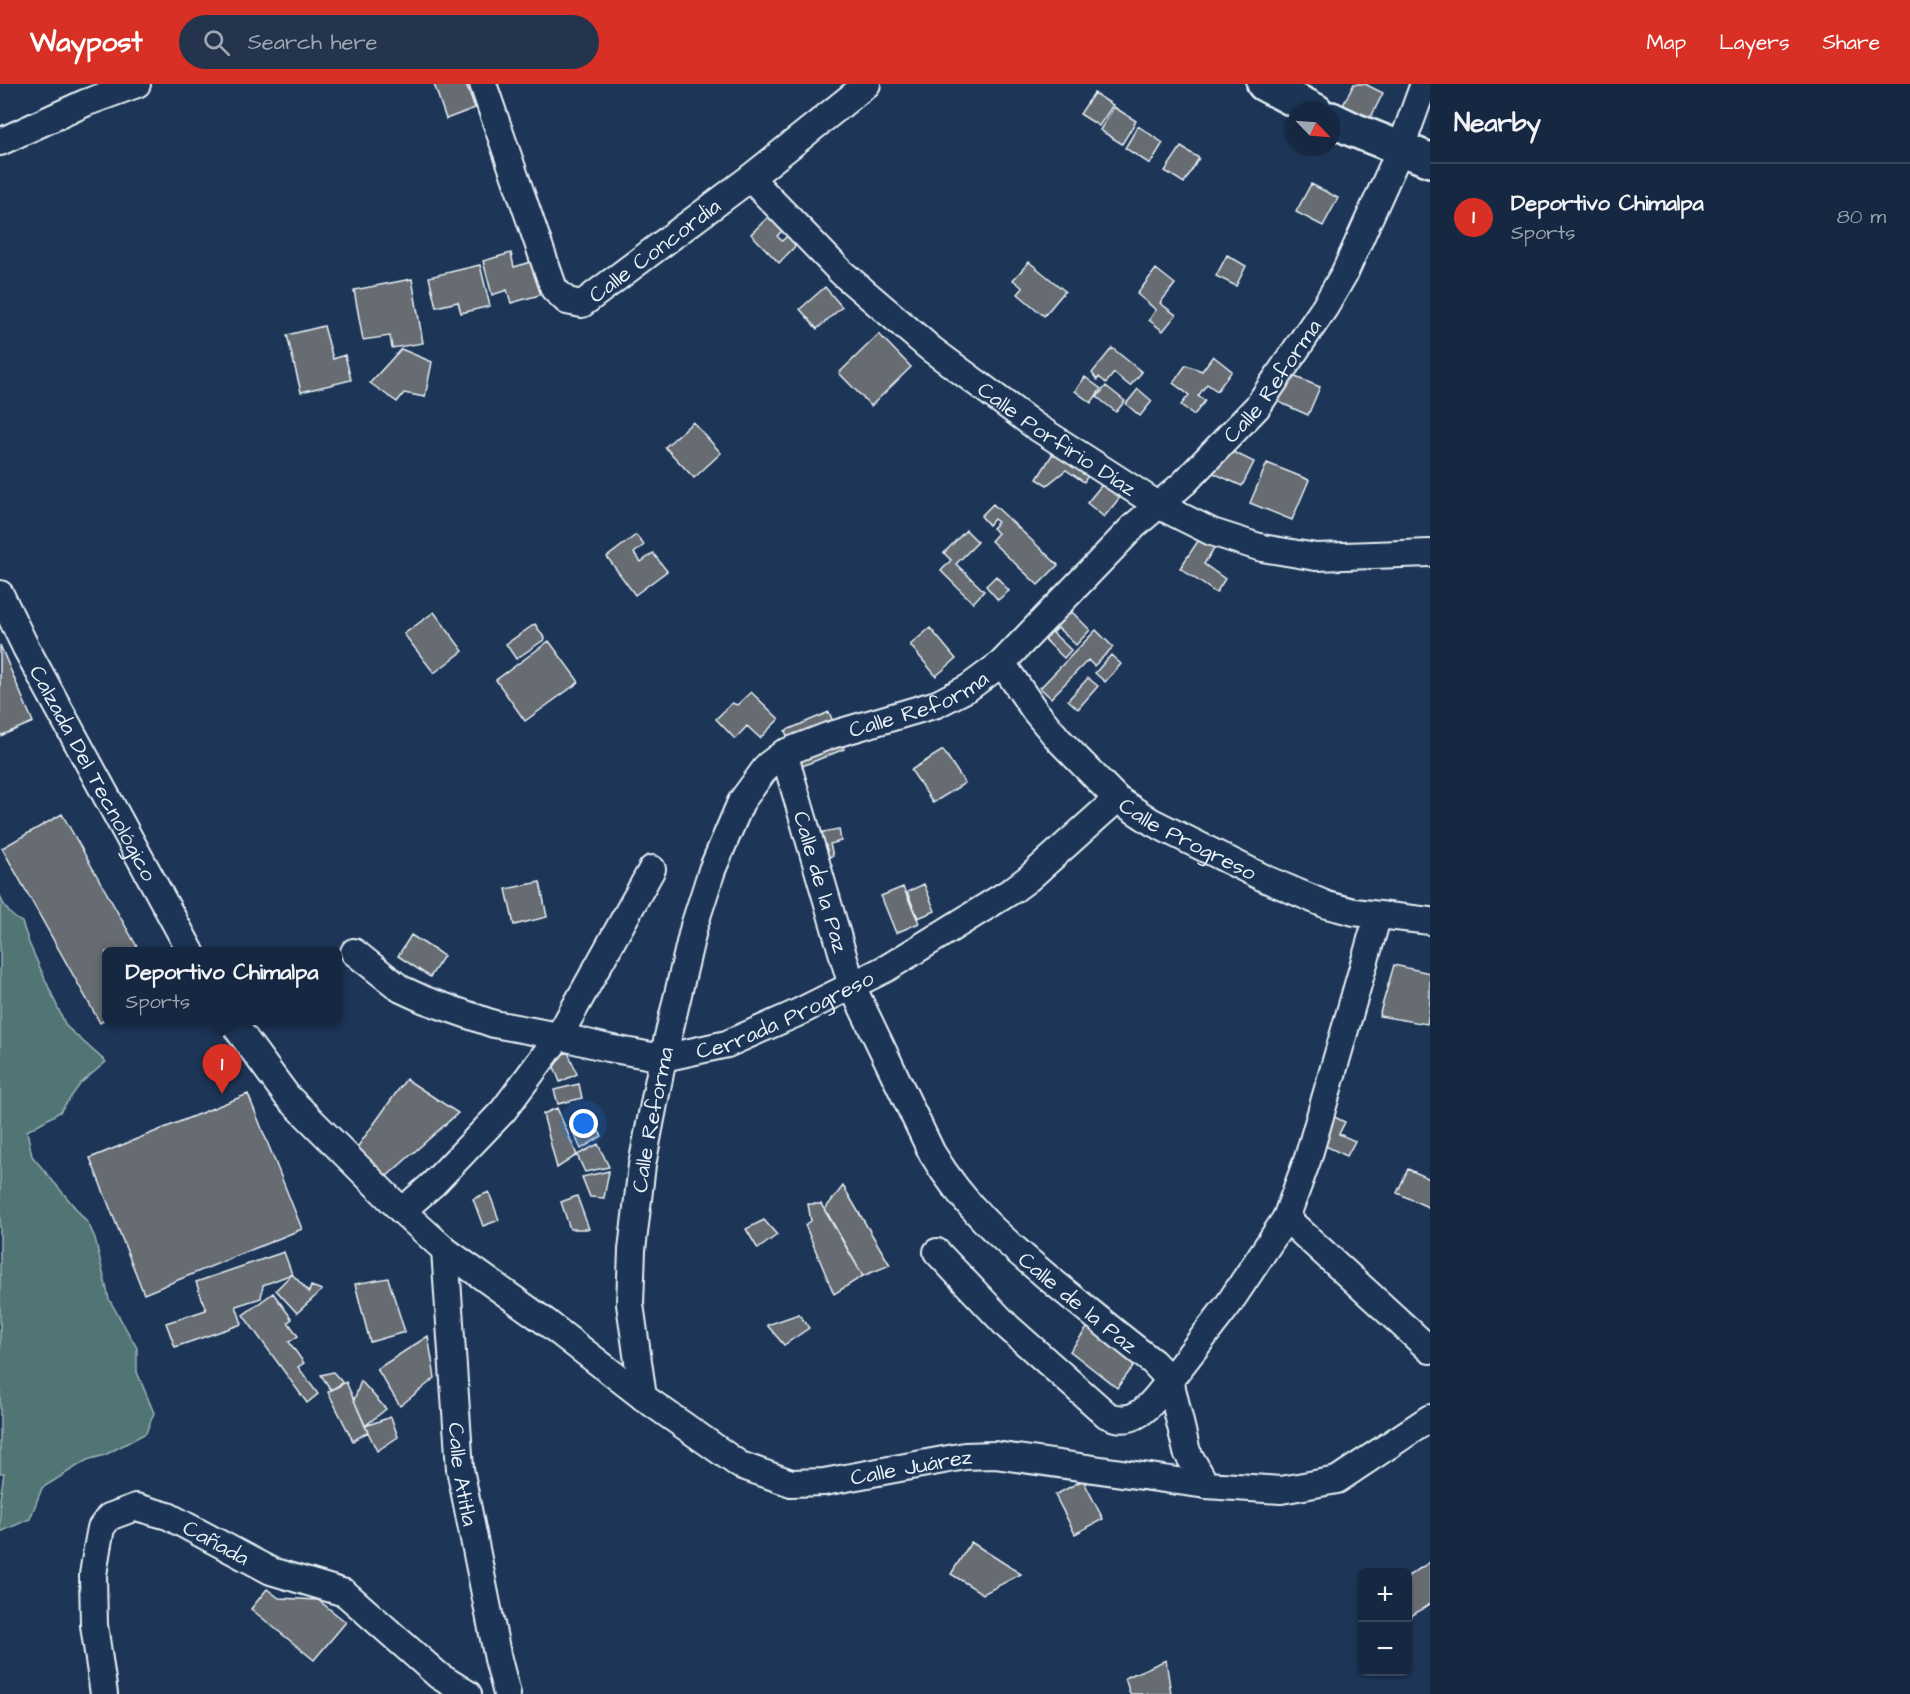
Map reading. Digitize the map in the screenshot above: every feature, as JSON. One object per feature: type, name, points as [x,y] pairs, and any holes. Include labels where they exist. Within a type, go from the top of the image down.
[{"type":"main road","points":[[1264,84],[1299,102]]},
{"type":"main road","points":[[1340,123],[1400,150],[1430,160]]},
{"type":"street","points":[[0,142],[85,93],[137,84]]},
{"type":"street","name":"Calle Concordia","points":[[483,84],[554,289],[567,301],[582,304],[750,178],[867,84]]},
{"type":"street","name":"Calle Reforma","points":[[643,1397],[630,1304],[631,1269],[642,1165],[663,1058],[694,926],[712,870],[741,802],[768,765],[784,753],[828,736],[937,704],[968,688],[1002,663],[1134,526],[1184,483],[1257,407],[1325,307],[1344,274],[1400,150],[1424,84]]},
{"type":"street","name":"Calle Porfirio Díaz","points":[[750,178],[842,272],[930,349],[1035,426],[1158,505],[1212,532],[1273,550],[1316,557],[1430,553]]},
{"type":"street","name":"Calzada Del Tecnológico","points":[[0,594],[26,648],[189,947]]},
{"type":"street","name":"Calle Progreso","points":[[1002,663],[1035,711],[1059,740],[1117,799],[1152,822],[1266,879],[1327,905],[1354,912],[1430,921]]},
{"type":"street","name":"Calle de la Paz","points":[[784,753],[852,986],[946,1178],[999,1237],[1153,1362],[1170,1380]]},
{"type":"street","name":"Cerrada Progreso","points":[[354,952],[400,989],[494,1024],[663,1058],[727,1044],[852,986],[917,950],[1029,878],[1117,799]]},
{"type":"street","points":[[402,1211],[433,1184],[496,1119],[559,1036],[652,869]]},
{"type":"street","points":[[937,1252],[1008,1327],[1107,1415],[1115,1419],[1134,1418],[1150,1405],[1215,1323],[1287,1218],[1308,1158],[1378,915]]},
{"type":"street","points":[[234,1025],[267,1072],[287,1096],[402,1211],[445,1250]]},
{"type":"street","points":[[1287,1218],[1430,1350]]},
{"type":"street","name":"Calle Juárez","points":[[445,1250],[546,1322],[643,1397],[740,1465],[791,1483],[824,1482],[965,1456],[995,1455],[1206,1485],[1281,1490],[1337,1480],[1430,1418]]},
{"type":"street","name":"Calle Atitla","points":[[445,1250],[460,1469],[507,1694]]},
{"type":"street","points":[[1170,1380],[1187,1452],[1206,1485]]},
{"type":"street","name":"Cañada","points":[[104,1694],[94,1624],[93,1575],[97,1549],[101,1528],[109,1517],[136,1507],[168,1516],[272,1571],[345,1593],[439,1676],[468,1694]]},
{"type":"green space","points":[[0,895],[8,911],[22,922],[66,1026],[106,1062],[81,1083],[60,1112],[27,1131],[32,1156],[88,1223],[95,1238],[109,1299],[137,1348],[137,1372],[154,1413],[146,1433],[105,1455],[87,1460],[42,1488],[30,1519],[0,1532],[0,1498],[4,1473],[0,1473]]},
{"type":"building","points":[[434,84],[466,84],[475,108],[446,119]]},
{"type":"building","points":[[1354,84],[1365,84],[1383,93],[1368,123],[1341,109]]},
{"type":"building","points":[[1094,93],[1113,105],[1099,126],[1080,114]]},
{"type":"building","points":[[1114,107],[1136,121],[1122,144],[1100,130]]},
{"type":"building","points":[[1138,126],[1163,143],[1150,164],[1125,148]]},
{"type":"building","points":[[1181,147],[1199,158],[1184,183],[1165,171]]},
{"type":"building","points":[[1311,184],[1338,198],[1323,226],[1296,212]]},
{"type":"building","points":[[769,216],[783,230],[777,236],[782,241],[793,230],[802,239],[779,263],[751,234]]},
{"type":"building","points":[[511,253],[514,267],[534,261],[543,294],[511,303],[507,290],[492,295],[483,261]]},
{"type":"building","points":[[1227,255],[1246,266],[1236,286],[1216,276]]},
{"type":"building","points":[[1029,262],[1065,291],[1044,316],[1018,294],[1023,288],[1013,280]]},
{"type":"building","points":[[480,265],[490,306],[461,313],[458,302],[436,307],[429,277]]},
{"type":"building","points":[[1156,269],[1175,284],[1160,303],[1176,315],[1163,331],[1149,320],[1156,310],[1137,294]]},
{"type":"building","points":[[412,279],[423,343],[392,348],[390,336],[363,340],[354,290]]},
{"type":"building","points":[[825,287],[842,307],[817,329],[800,309]]},
{"type":"building","points":[[324,326],[333,359],[345,355],[351,380],[301,392],[287,335]]},
{"type":"building","points":[[879,334],[911,367],[871,406],[839,373]]},
{"type":"building","points":[[1112,348],[1142,372],[1130,386],[1114,373],[1106,383],[1099,377],[1097,380],[1092,373]]},
{"type":"building","points":[[401,349],[432,362],[425,397],[404,393],[397,402],[370,383]]},
{"type":"building","points":[[1213,356],[1232,371],[1217,391],[1207,384],[1198,396],[1205,401],[1194,415],[1181,405],[1189,395],[1173,383],[1186,365],[1202,371]]},
{"type":"building","points":[[1283,372],[1320,387],[1308,415],[1272,399]]},
{"type":"building","points":[[1085,377],[1101,389],[1091,403],[1075,391]]},
{"type":"building","points":[[1106,386],[1125,401],[1116,412],[1097,397]]},
{"type":"building","points":[[1138,389],[1152,401],[1140,416],[1126,404]]},
{"type":"building","points":[[693,422],[721,453],[694,478],[665,447]]},
{"type":"building","points":[[1063,437],[1098,459],[1084,482],[1066,470],[1047,485],[1037,479]]},
{"type":"building","points":[[1225,448],[1254,462],[1242,486],[1213,473]]},
{"type":"building","points":[[1267,463],[1309,480],[1292,520],[1250,503]]},
{"type":"building","points":[[1109,476],[1126,490],[1104,517],[1087,503]]},
{"type":"building","points":[[993,504],[1058,565],[1038,585],[991,541],[998,533],[992,528],[998,522],[994,519],[989,525],[981,516]]},
{"type":"building","points":[[966,530],[978,542],[956,564],[984,591],[973,603],[941,571],[951,560],[944,553]]},
{"type":"building","points":[[636,535],[644,545],[634,553],[641,562],[653,553],[667,571],[635,595],[607,557]]},
{"type":"building","points":[[1200,538],[1214,548],[1204,564],[1225,579],[1216,593],[1180,568]]},
{"type":"building","points":[[996,576],[1009,591],[998,600],[986,586]]},
{"type":"building","points":[[1064,604],[1090,630],[1076,645],[1058,628],[1053,633],[1071,650],[1064,658],[1037,632]]},
{"type":"building","points":[[434,612],[463,651],[434,673],[404,634]]},
{"type":"building","points":[[535,624],[545,639],[516,659],[506,644]]},
{"type":"building","points":[[930,628],[956,659],[936,676],[910,645]]},
{"type":"building","points":[[1096,630],[1113,647],[1094,666],[1088,660],[1051,698],[1040,688]]},
{"type":"building","points":[[549,641],[579,682],[525,721],[496,680]]},
{"type":"building","points":[[0,645],[33,722],[0,736]]},
{"type":"building","points":[[1111,655],[1121,664],[1105,682],[1095,673]]},
{"type":"building","points":[[1088,678],[1098,686],[1078,709],[1068,700]]},
{"type":"building","points":[[751,692],[779,719],[760,738],[747,726],[735,739],[716,719],[732,703],[737,705]]},
{"type":"building","points":[[829,712],[844,749],[800,767],[785,731]]},
{"type":"building","points":[[943,750],[965,783],[933,803],[911,770]]},
{"type":"building","points":[[62,814],[137,947],[102,947],[102,1022],[100,1023],[2,848]]},
{"type":"building","points":[[839,829],[841,841],[830,844],[833,856],[823,858],[818,833]]},
{"type":"building","points":[[540,882],[547,917],[514,925],[506,889]]},
{"type":"building","points":[[924,884],[935,911],[918,918],[907,892]]},
{"type":"building","points":[[903,887],[919,923],[896,933],[881,896]]},
{"type":"building","points":[[411,935],[444,956],[430,977],[398,956]]},
{"type":"building","points":[[1394,965],[1430,973],[1430,1007],[1427,1024],[1379,1016]]},
{"type":"building","points":[[568,1052],[577,1074],[560,1082],[551,1059]]},
{"type":"building","points":[[406,1079],[458,1113],[386,1177],[356,1149]]},
{"type":"building","points":[[579,1084],[582,1098],[558,1104],[554,1090]]},
{"type":"building","points":[[248,1094],[302,1229],[144,1294],[90,1158]]},
{"type":"building","points":[[557,1108],[577,1155],[557,1168],[543,1114]]},
{"type":"building","points":[[1324,1112],[1345,1122],[1339,1134],[1355,1141],[1347,1156],[1323,1145],[1330,1129],[1319,1124]]},
{"type":"building","points":[[591,1120],[602,1136],[581,1149],[570,1125]]},
{"type":"building","points":[[598,1144],[609,1167],[585,1172],[577,1155]]},
{"type":"building","points":[[1408,1169],[1430,1179],[1430,1208],[1397,1193]]},
{"type":"building","points":[[609,1171],[604,1198],[590,1197],[582,1177]]},
{"type":"building","points":[[843,1186],[890,1265],[863,1276],[825,1209]]},
{"type":"building","points":[[489,1192],[499,1220],[483,1226],[473,1199]]},
{"type":"building","points":[[577,1196],[589,1229],[570,1229],[561,1202]]},
{"type":"building","points":[[808,1204],[821,1204],[863,1276],[834,1294],[805,1225],[811,1221]]},
{"type":"building","points":[[764,1220],[777,1235],[758,1249],[746,1229]]},
{"type":"building","points":[[284,1252],[292,1274],[263,1285],[261,1298],[236,1306],[242,1324],[175,1347],[166,1323],[206,1310],[196,1282]]},
{"type":"building","points":[[292,1274],[309,1292],[311,1286],[322,1290],[297,1313],[276,1290]]},
{"type":"building","points":[[388,1278],[405,1332],[370,1342],[355,1284]]},
{"type":"building","points":[[273,1293],[292,1319],[288,1322],[298,1336],[289,1342],[304,1363],[298,1367],[318,1394],[307,1403],[243,1315]]},
{"type":"building","points":[[799,1314],[809,1328],[784,1345],[767,1325]]},
{"type":"building","points":[[1093,1320],[1139,1359],[1117,1388],[1070,1351]]},
{"type":"building","points":[[428,1336],[435,1378],[400,1406],[377,1369]]},
{"type":"building","points":[[333,1372],[343,1383],[331,1390],[321,1375]]},
{"type":"building","points":[[361,1381],[386,1409],[365,1426],[354,1400]]},
{"type":"building","points":[[346,1382],[368,1432],[353,1441],[328,1392]]},
{"type":"building","points":[[391,1417],[398,1437],[377,1451],[365,1426]]},
{"type":"building","points":[[1083,1480],[1103,1519],[1075,1534],[1055,1495]]},
{"type":"building","points":[[971,1542],[1021,1574],[983,1594],[951,1574]]},
{"type":"building","points":[[1430,1562],[1430,1604],[1412,1615],[1412,1573]]},
{"type":"building","points":[[267,1589],[279,1598],[318,1600],[346,1622],[314,1660],[251,1609]]},
{"type":"building","points":[[1166,1660],[1171,1694],[1130,1694],[1125,1678]]},
{"type":"place","name":"Deportivo Chimalpa","points":[[222,1094]]}]
